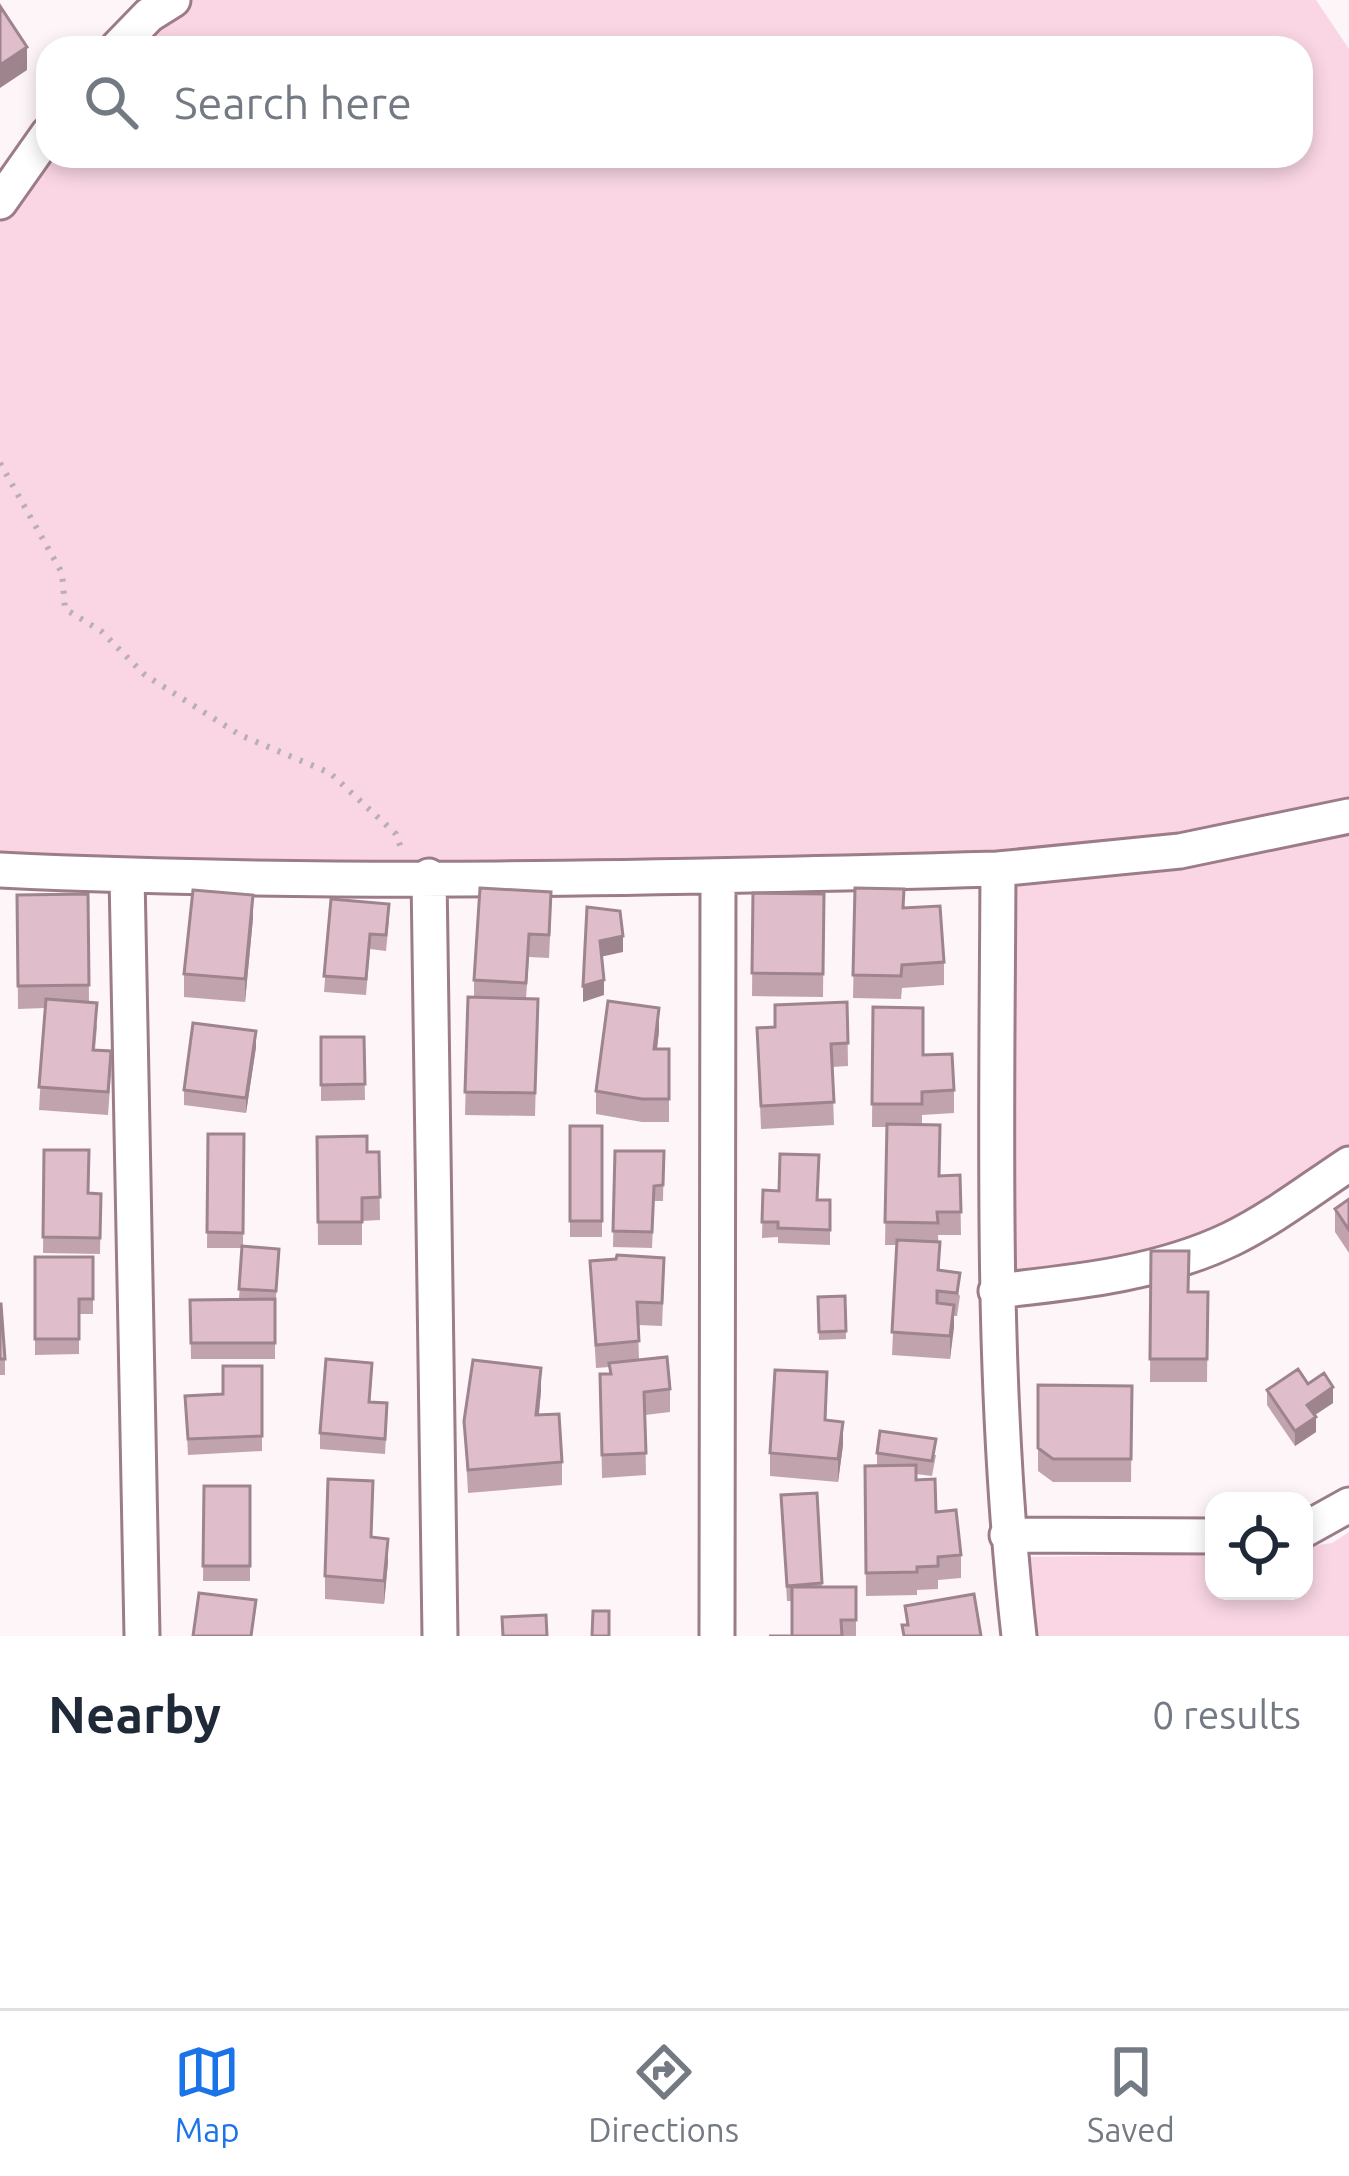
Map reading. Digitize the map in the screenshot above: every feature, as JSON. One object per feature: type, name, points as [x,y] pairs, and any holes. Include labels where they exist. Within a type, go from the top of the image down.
[{"type":"street","points":[[129,36],[173,0]]},
{"type":"street","points":[[0,202],[36,151]]},
{"type":"street","points":[[0,870],[127,876],[718,877],[998,869],[1180,850],[1349,816]]},
{"type":"street","points":[[998,869],[996,1291],[1007,1534],[1018,1636]]},
{"type":"street","points":[[127,876],[142,1636]]},
{"type":"street","points":[[420,876],[440,1636]]},
{"type":"street","points":[[716,1636],[718,877]]},
{"type":"street","points":[[996,1291],[1089,1281],[1184,1259],[1235,1237],[1349,1164]]},
{"type":"street","points":[[1313,1525],[1349,1505]]},
{"type":"street","points":[[1007,1534],[1205,1536]]},
{"type":"path","points":[[0,463],[62,573],[64,609],[101,631],[145,675],[240,735],[330,772],[396,835],[420,876]]},
{"type":"shaded area","points":[[186,0],[1316,0],[1349,49],[1349,809],[997,862],[0,859],[0,215],[38,168],[1313,168],[1313,36],[144,36]]},
{"type":"shaded area","points":[[1349,825],[1349,1155],[1183,1251],[1011,1275],[1011,886],[1032,877]]},
{"type":"shaded area","points":[[1349,1532],[1349,1636],[1037,1636],[1025,1557],[1205,1554],[1205,1600],[1313,1600],[1313,1546],[1332,1543]]},
{"type":"building","points":[[0,6],[27,47],[0,65]]},
{"type":"building","points":[[480,888],[551,892],[549,935],[529,934],[526,983],[474,980]]},
{"type":"building","points":[[855,888],[904,889],[903,908],[940,906],[944,962],[902,965],[901,976],[853,975]]},
{"type":"building","points":[[193,890],[253,895],[245,979],[184,974]]},
{"type":"building","points":[[753,893],[824,894],[823,974],[752,973]]},
{"type":"building","points":[[88,894],[89,985],[18,986],[17,895]]},
{"type":"building","points":[[331,899],[389,904],[386,935],[370,934],[366,979],[324,976]]},
{"type":"building","points":[[587,907],[620,911],[623,936],[600,941],[604,980],[583,986]]},
{"type":"building","points":[[468,997],[538,999],[535,1093],[465,1092]]},
{"type":"building","points":[[46,999],[97,1003],[93,1050],[111,1051],[108,1092],[39,1087]]},
{"type":"building","points":[[608,1001],[659,1008],[654,1049],[669,1049],[669,1099],[596,1091]]},
{"type":"building","points":[[847,1002],[848,1043],[831,1044],[834,1102],[761,1106],[757,1028],[775,1027],[775,1005]]},
{"type":"building","points":[[873,1007],[923,1008],[923,1055],[952,1054],[954,1090],[922,1092],[922,1104],[872,1104]]},
{"type":"building","points":[[193,1023],[256,1031],[246,1098],[184,1090]]},
{"type":"building","points":[[321,1037],[364,1037],[365,1084],[321,1085]]},
{"type":"building","points":[[887,1124],[940,1125],[939,1176],[960,1175],[961,1212],[937,1212],[938,1223],[885,1222]]},
{"type":"building","points":[[570,1126],[602,1126],[602,1221],[570,1221]]},
{"type":"building","points":[[208,1134],[244,1134],[243,1233],[207,1232]]},
{"type":"building","points":[[367,1136],[367,1152],[379,1152],[380,1197],[362,1198],[362,1222],[318,1222],[317,1137]]},
{"type":"building","points":[[44,1150],[89,1150],[88,1193],[101,1194],[100,1238],[43,1237]]},
{"type":"building","points":[[615,1151],[664,1151],[663,1185],[654,1186],[652,1232],[613,1231]]},
{"type":"building","points":[[780,1154],[819,1155],[817,1200],[830,1200],[830,1230],[778,1228],[778,1222],[762,1222],[763,1190],[779,1191]]},
{"type":"building","points":[[1349,1199],[1349,1230],[1335,1209]]},
{"type":"building","points":[[897,1240],[940,1242],[938,1270],[960,1273],[957,1293],[937,1291],[937,1303],[954,1305],[950,1336],[892,1332]]},
{"type":"building","points":[[242,1246],[279,1249],[276,1291],[239,1289]]},
{"type":"building","points":[[1151,1251],[1189,1251],[1188,1292],[1208,1292],[1207,1359],[1150,1359]]},
{"type":"building","points":[[617,1255],[664,1258],[662,1303],[637,1302],[639,1341],[596,1345],[590,1261],[616,1259]]},
{"type":"building","points":[[35,1257],[93,1257],[93,1299],[79,1299],[79,1339],[35,1339]]},
{"type":"building","points":[[845,1296],[846,1331],[819,1332],[818,1297]]},
{"type":"building","points":[[275,1299],[275,1343],[191,1343],[190,1300]]},
{"type":"building","points":[[1,1304],[5,1359],[0,1359]]},
{"type":"building","points":[[667,1357],[670,1389],[644,1392],[646,1453],[602,1455],[600,1374],[611,1374],[609,1363]]},
{"type":"building","points":[[326,1359],[372,1363],[369,1402],[387,1403],[385,1439],[320,1433]]},
{"type":"building","points":[[473,1360],[541,1368],[536,1415],[559,1414],[562,1462],[468,1470],[464,1421]]},
{"type":"building","points":[[223,1366],[262,1366],[262,1436],[188,1439],[185,1396],[223,1394]]},
{"type":"building","points":[[1298,1369],[1308,1384],[1324,1373],[1333,1387],[1307,1405],[1316,1417],[1295,1431],[1267,1390]]},
{"type":"building","points":[[775,1370],[827,1372],[825,1420],[843,1422],[838,1459],[770,1453]]},
{"type":"building","points":[[1038,1385],[1132,1386],[1131,1459],[1053,1459],[1038,1448]]},
{"type":"building","points":[[880,1431],[936,1439],[932,1461],[877,1453]]},
{"type":"building","points":[[916,1465],[916,1480],[935,1479],[936,1512],[956,1510],[961,1555],[938,1557],[938,1566],[917,1567],[917,1572],[866,1573],[865,1466]]},
{"type":"building","points":[[328,1479],[373,1481],[371,1537],[388,1539],[384,1581],[325,1576]]},
{"type":"building","points":[[204,1486],[250,1486],[250,1566],[203,1566]]},
{"type":"building","points":[[817,1493],[822,1583],[787,1586],[781,1495]]},
{"type":"building","points":[[792,1587],[856,1587],[856,1620],[841,1620],[842,1636],[792,1636]]},
{"type":"building","points":[[199,1593],[256,1600],[251,1636],[193,1636]]},
{"type":"building","points":[[974,1594],[981,1636],[904,1636],[902,1625],[908,1625],[905,1606]]},
{"type":"building","points":[[593,1611],[609,1611],[609,1636],[592,1636]]},
{"type":"building","points":[[546,1615],[547,1636],[503,1636],[502,1617]]}]
